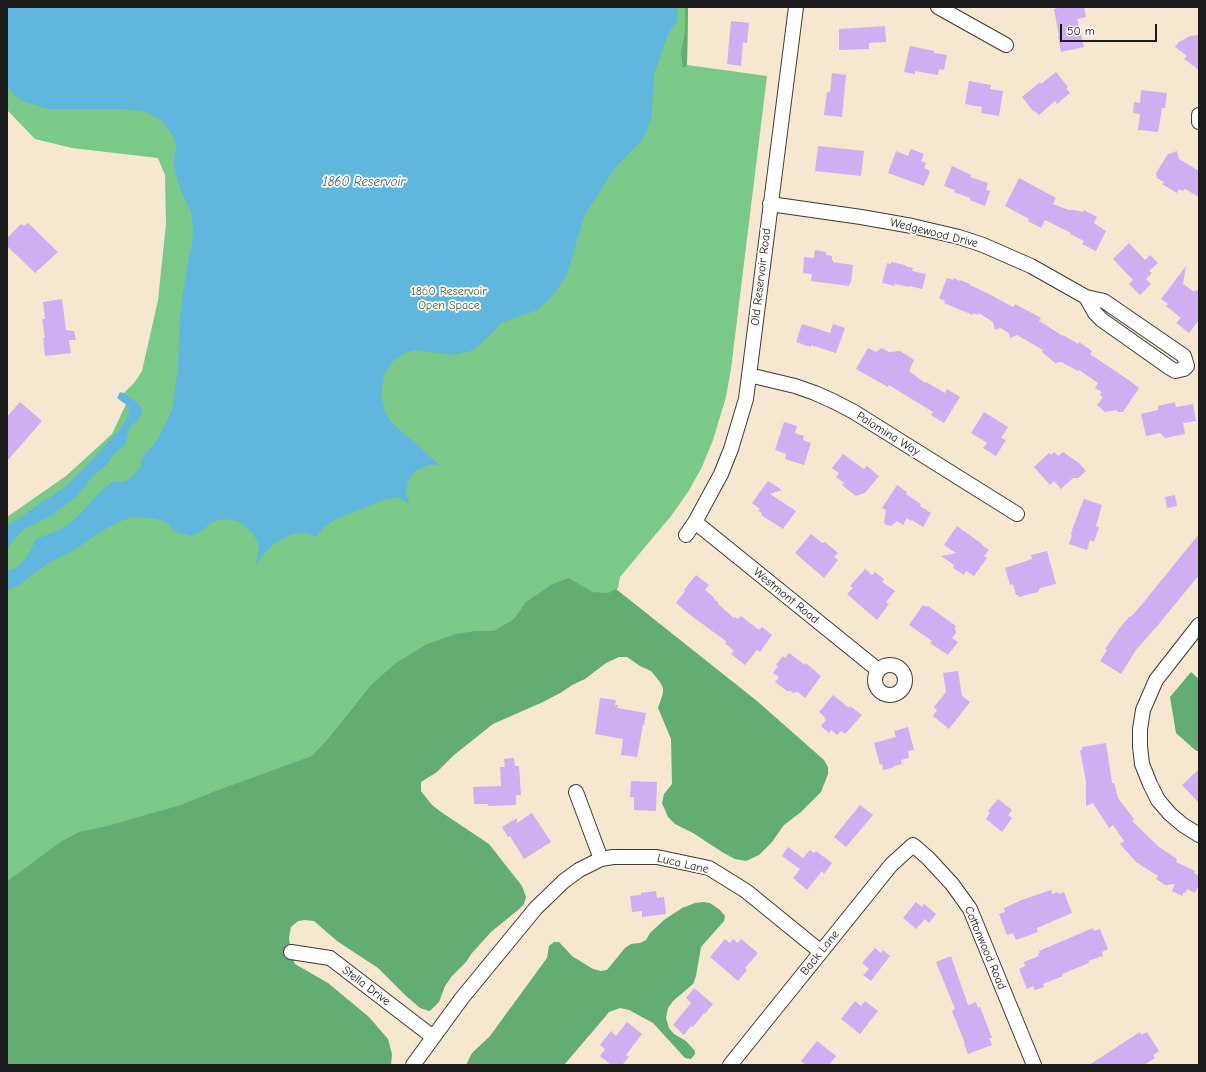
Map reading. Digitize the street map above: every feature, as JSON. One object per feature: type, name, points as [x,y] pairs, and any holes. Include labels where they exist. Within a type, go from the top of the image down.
[{"type":"street","name":"Old Reservoir Road","points":[[686,535],[721,474],[732,449],[746,399],[796,7]]},
{"type":"street","points":[[938,7],[1006,44]]},
{"type":"street","points":[[1199,114],[1199,122]]},
{"type":"street","name":"Wedgewood Drive","points":[[770,204],[912,226],[959,237],[983,245],[1037,269],[1086,297],[1104,301],[1184,356],[1186,361],[1186,366],[1184,369],[1175,371],[1102,320],[1095,313],[1086,297]]},
{"type":"street","name":"Palomina Way","points":[[750,375],[795,386],[835,402],[854,412],[1017,514]]},
{"type":"street","name":"Westmont Road","points":[[694,522],[878,670]]},
{"type":"street","points":[[1199,625],[1156,680],[1143,710],[1140,729],[1140,746],[1142,764],[1158,800],[1170,814],[1199,836]]},
{"type":"street","points":[[576,792],[601,859]]},
{"type":"street","name":"Back Lane","points":[[730,1065],[891,865],[913,845]]},
{"type":"street","name":"Cottonwood Road","points":[[913,845],[928,858],[952,884],[970,909],[1022,1039],[1034,1065]]},
{"type":"street","name":"Luca Lane","points":[[413,1065],[467,992],[536,908],[564,881],[579,870],[601,859],[613,857],[657,857],[709,868],[746,891],[821,952]]},
{"type":"street","name":"Stella Drive","points":[[291,952],[330,958],[433,1037]]},
{"type":"green space","name":"1860 Reservoir Open Space","points":[[7,7],[688,7],[687,65],[767,76],[731,369],[726,397],[713,440],[702,467],[688,492],[671,516],[620,577],[618,588],[616,590],[641,610],[373,795],[7,949],[7,517],[66,476],[112,434],[129,398],[124,393],[134,383],[142,371],[158,300],[166,224],[165,175],[158,158],[72,148],[35,139],[7,110]]},
{"type":"green space","points":[[685,7],[688,7],[687,65],[683,68],[681,53],[685,32]]},
{"type":"green space","points":[[568,578],[593,592],[608,593],[616,589],[757,701],[824,760],[828,767],[828,774],[821,792],[801,812],[784,825],[772,842],[759,855],[746,861],[735,859],[693,833],[675,824],[668,817],[662,803],[664,794],[672,784],[671,739],[658,708],[663,693],[663,688],[651,671],[640,666],[627,657],[619,657],[606,663],[585,679],[562,692],[493,724],[454,755],[437,772],[421,782],[421,791],[432,805],[489,844],[522,886],[526,897],[524,904],[491,932],[452,976],[445,986],[439,1002],[431,1010],[429,1011],[420,1008],[378,968],[337,941],[314,921],[298,921],[291,927],[289,938],[291,954],[295,964],[328,983],[369,1017],[388,1039],[392,1054],[391,1065],[7,1065],[7,882],[9,880],[62,841],[79,832],[107,826],[181,805],[312,756],[328,739],[372,684],[396,663],[427,644],[456,634],[475,631],[494,631],[514,619],[526,602],[551,585]]},
{"type":"green space","points":[[1191,672],[1199,679],[1199,752],[1176,733],[1170,697]]},
{"type":"green space","points":[[695,903],[710,903],[720,910],[725,916],[724,921],[701,947],[696,976],[693,984],[673,1001],[668,1008],[666,1018],[669,1028],[674,1034],[686,1041],[695,1051],[695,1054],[691,1059],[685,1058],[653,1023],[629,1010],[620,1008],[609,1012],[564,1065],[466,1065],[472,1053],[490,1036],[547,958],[549,946],[554,942],[559,942],[572,956],[593,969],[601,971],[607,970],[625,948],[631,944],[640,943],[646,940],[650,933],[664,920],[682,908]]},
{"type":"water","name":"1860 Reservoir","points":[[7,7],[678,7],[676,23],[668,34],[654,75],[651,120],[642,140],[615,168],[585,214],[567,274],[555,293],[537,310],[501,323],[474,350],[453,355],[416,350],[405,353],[393,361],[384,375],[381,394],[385,414],[396,427],[439,465],[428,465],[415,471],[408,481],[406,495],[410,504],[398,497],[383,500],[334,520],[322,529],[316,537],[306,533],[292,534],[275,543],[264,553],[256,566],[259,546],[253,533],[238,521],[224,519],[212,522],[202,531],[191,536],[175,532],[165,521],[133,517],[118,522],[97,534],[76,549],[48,563],[18,586],[7,590],[7,570],[14,569],[25,560],[36,539],[62,529],[73,521],[103,489],[112,482],[124,482],[132,477],[141,467],[141,459],[158,439],[172,410],[178,368],[180,318],[192,246],[193,225],[191,212],[180,189],[173,162],[177,148],[172,134],[161,120],[146,112],[125,109],[49,109],[23,101],[14,95],[7,86]]},
{"type":"water","points":[[120,392],[124,393],[139,404],[143,412],[138,420],[130,427],[125,445],[94,475],[76,497],[50,516],[23,530],[7,549],[7,526],[65,487],[123,426],[129,412],[128,406],[117,398]]},
{"type":"building","points":[[1064,7],[1084,7],[1086,17],[1077,19],[1084,47],[1061,52],[1054,9]]},
{"type":"building","points":[[731,21],[749,23],[747,43],[743,42],[741,66],[727,64]]},
{"type":"building","points":[[885,26],[886,42],[869,43],[869,49],[839,50],[839,29]]},
{"type":"building","points":[[1199,35],[1199,70],[1184,59],[1187,56],[1175,47],[1179,42],[1190,36]]},
{"type":"building","points":[[910,46],[947,55],[944,70],[939,69],[938,75],[915,71],[915,74],[904,72]]},
{"type":"building","points":[[1056,72],[1068,87],[1066,88],[1070,93],[1057,104],[1055,101],[1039,115],[1035,111],[1034,112],[1022,97],[1040,82],[1041,84]]},
{"type":"building","points":[[832,73],[846,75],[842,117],[824,115],[827,92],[830,92]]},
{"type":"building","points":[[969,81],[991,85],[990,89],[1003,91],[999,116],[981,113],[982,107],[965,104]]},
{"type":"building","points":[[1141,90],[1167,93],[1165,108],[1162,108],[1158,132],[1138,130],[1140,114],[1133,113],[1134,102],[1140,103]]},
{"type":"building","points":[[818,146],[864,151],[861,176],[815,171]]},
{"type":"building","points":[[911,149],[924,154],[921,161],[926,163],[924,168],[930,171],[924,186],[888,173],[896,151],[908,156]]},
{"type":"building","points":[[1177,151],[1179,159],[1199,171],[1199,197],[1185,189],[1183,191],[1179,189],[1177,193],[1162,184],[1164,182],[1157,178],[1156,173],[1168,154]]},
{"type":"building","points":[[952,166],[971,175],[970,177],[988,183],[986,190],[990,191],[985,206],[954,192],[955,190],[944,186]]},
{"type":"building","points":[[1019,178],[1056,198],[1053,204],[1069,210],[1083,212],[1084,210],[1097,217],[1094,223],[1106,231],[1096,251],[1082,244],[1084,241],[1070,234],[1071,233],[1045,220],[1041,228],[1028,221],[1029,219],[1005,206]]},
{"type":"building","points":[[28,223],[58,252],[35,273],[7,246],[7,238],[21,224],[24,226]]},
{"type":"building","points":[[1129,243],[1145,260],[1150,255],[1158,263],[1149,271],[1152,273],[1146,279],[1151,284],[1140,295],[1129,284],[1133,280],[1113,259]]},
{"type":"building","points":[[815,250],[826,252],[826,255],[832,256],[833,262],[853,265],[851,283],[849,286],[811,281],[812,274],[803,273],[804,257],[814,258]]},
{"type":"building","points":[[891,262],[913,268],[912,271],[926,274],[922,289],[882,283],[887,263],[891,264]]},
{"type":"building","points":[[1186,266],[1183,284],[1193,291],[1199,290],[1199,320],[1189,333],[1176,323],[1181,318],[1166,306],[1168,304],[1161,299]]},
{"type":"building","points":[[947,278],[953,280],[954,278],[970,284],[1013,307],[1015,304],[1041,318],[1039,321],[1078,344],[1079,342],[1092,351],[1090,354],[1139,388],[1123,412],[1118,412],[1116,410],[1105,412],[1097,405],[1103,397],[1100,395],[1102,392],[1095,388],[1098,383],[1079,370],[1078,371],[1061,362],[1055,363],[1042,352],[1043,350],[1017,335],[1010,338],[1009,333],[1000,328],[995,330],[993,322],[979,313],[978,315],[973,313],[973,315],[944,303],[945,301],[939,298]]},
{"type":"building","points":[[62,299],[66,330],[74,331],[76,340],[69,340],[71,353],[45,356],[43,338],[45,338],[42,319],[45,319],[43,302]]},
{"type":"building","points":[[802,324],[830,333],[833,324],[845,328],[836,353],[796,342]]},
{"type":"building","points":[[868,348],[876,352],[882,348],[889,352],[900,351],[914,360],[909,371],[925,383],[926,382],[945,393],[947,389],[960,397],[944,423],[931,415],[933,412],[889,385],[888,387],[856,369]]},
{"type":"building","points":[[20,402],[42,421],[7,461],[7,417]]},
{"type":"building","points":[[1175,402],[1176,407],[1193,404],[1196,421],[1183,423],[1185,434],[1165,438],[1160,433],[1146,436],[1141,414],[1158,410],[1158,406]]},
{"type":"building","points":[[984,412],[1008,427],[1001,438],[1006,440],[996,456],[983,448],[987,443],[971,433]]},
{"type":"building","points":[[784,422],[797,426],[795,433],[804,436],[803,440],[811,443],[804,465],[785,459],[786,454],[775,450]]},
{"type":"building","points":[[1054,452],[1058,456],[1063,452],[1079,463],[1086,471],[1078,478],[1073,478],[1061,489],[1054,481],[1050,485],[1034,467],[1049,453],[1051,455]]},
{"type":"building","points":[[843,454],[864,469],[867,466],[879,476],[865,493],[856,496],[842,485],[844,483],[836,477],[839,473],[832,468]]},
{"type":"building","points":[[768,481],[782,490],[770,494],[796,511],[783,529],[761,515],[762,513],[758,511],[760,509],[752,503]]},
{"type":"building","points":[[897,485],[907,492],[906,494],[921,504],[920,506],[931,513],[923,527],[907,518],[903,525],[897,521],[891,526],[886,525],[884,522],[886,510],[882,508]]},
{"type":"building","points":[[1175,495],[1177,506],[1167,508],[1165,497]]},
{"type":"building","points":[[1084,499],[1102,505],[1096,526],[1099,527],[1094,542],[1090,540],[1087,550],[1069,544],[1073,527]]},
{"type":"building","points":[[957,526],[989,550],[984,556],[987,558],[974,576],[966,571],[964,575],[953,568],[954,565],[941,556],[956,553],[944,545]]},
{"type":"building","points":[[811,534],[822,543],[825,542],[838,553],[834,557],[838,560],[824,578],[795,553]]},
{"type":"building","points":[[1199,534],[1199,575],[1136,650],[1121,674],[1100,661],[1107,650],[1105,649],[1119,629],[1143,603]]},
{"type":"building","points":[[1047,551],[1056,584],[1040,588],[1038,592],[1019,597],[1016,595],[1013,584],[1010,585],[1005,568],[1032,559],[1031,555]]},
{"type":"building","points":[[865,569],[872,575],[875,572],[884,579],[882,582],[895,591],[886,602],[889,604],[877,620],[847,594],[853,588],[850,586]]},
{"type":"building","points":[[696,575],[709,585],[705,590],[714,597],[713,598],[719,603],[718,604],[734,618],[735,617],[738,619],[741,616],[759,630],[762,627],[772,635],[760,652],[757,650],[745,665],[731,654],[734,651],[725,643],[727,642],[676,603]]},
{"type":"building","points":[[923,605],[928,606],[956,626],[956,633],[952,638],[958,642],[948,655],[930,643],[932,641],[909,625]]},
{"type":"building","points":[[789,653],[805,665],[806,663],[821,676],[805,698],[798,692],[792,693],[791,691],[787,691],[775,682],[779,677],[773,673],[778,666],[776,665],[783,656],[785,658]]},
{"type":"building","points":[[958,671],[962,696],[970,702],[949,729],[933,716],[937,710],[934,707],[946,692],[943,673]]},
{"type":"building","points":[[833,695],[849,708],[850,706],[862,715],[845,734],[841,731],[837,735],[831,730],[829,733],[821,726],[826,720],[824,718],[825,717],[819,712]]},
{"type":"building","points":[[600,698],[616,700],[615,705],[618,705],[617,708],[646,713],[637,757],[621,755],[623,739],[595,734]]},
{"type":"building","points":[[908,727],[914,750],[908,751],[909,758],[901,760],[902,764],[883,770],[882,764],[880,765],[874,743],[896,737],[894,731]]},
{"type":"building","points":[[1106,743],[1112,783],[1114,783],[1118,798],[1134,819],[1132,821],[1159,847],[1177,859],[1176,862],[1195,871],[1194,873],[1199,876],[1199,885],[1195,893],[1187,889],[1186,893],[1184,892],[1182,896],[1172,891],[1175,884],[1165,885],[1156,879],[1158,876],[1136,862],[1120,844],[1124,841],[1113,825],[1109,828],[1093,803],[1086,806],[1086,782],[1080,750],[1082,750],[1082,747]]},
{"type":"building","points":[[514,758],[515,766],[519,766],[521,795],[516,795],[516,805],[488,806],[488,804],[474,804],[473,787],[501,786],[500,767],[505,767],[504,759]]},
{"type":"building","points":[[1199,769],[1199,803],[1182,785]]},
{"type":"building","points":[[631,781],[657,782],[656,811],[634,810],[634,797],[630,797]]},
{"type":"building","points":[[998,799],[1012,810],[1008,815],[1012,818],[1002,832],[986,819],[990,813],[988,811]]},
{"type":"building","points":[[860,805],[873,815],[846,847],[834,837]]},
{"type":"building","points":[[532,813],[551,842],[524,859],[510,836],[508,837],[502,827],[517,818],[517,823]]},
{"type":"building","points":[[788,847],[803,858],[810,850],[814,853],[816,851],[832,863],[824,874],[822,871],[807,890],[793,878],[800,869],[782,856]]},
{"type":"building","points":[[1051,890],[1052,894],[1064,892],[1072,913],[1037,928],[1038,932],[1016,940],[1013,933],[1007,935],[999,914],[1005,912],[1004,908]]},
{"type":"building","points":[[656,891],[657,898],[664,897],[666,914],[642,917],[642,911],[632,912],[630,896]]},
{"type":"building","points":[[916,902],[922,907],[924,904],[936,914],[929,923],[925,919],[916,929],[903,918]]},
{"type":"building","points":[[1093,928],[1094,931],[1100,929],[1108,949],[1102,952],[1103,956],[1088,961],[1089,963],[1062,974],[1063,976],[1043,984],[1044,987],[1035,990],[1033,986],[1027,989],[1019,969],[1025,966],[1024,962],[1039,956],[1039,951]]},
{"type":"building","points":[[725,939],[730,943],[733,939],[738,943],[741,939],[758,953],[745,968],[747,970],[738,981],[710,957]]},
{"type":"building","points":[[875,948],[881,953],[883,950],[890,956],[871,981],[863,975],[869,969],[862,963]]},
{"type":"building","points":[[951,956],[968,1005],[976,1002],[978,1008],[980,1007],[992,1038],[989,1038],[992,1045],[968,1054],[952,1011],[955,1009],[936,962]]},
{"type":"building","points":[[694,988],[713,1004],[684,1035],[673,1025],[691,1003],[686,998]]},
{"type":"building","points":[[855,1001],[861,1006],[865,1001],[878,1011],[860,1034],[841,1019]]},
{"type":"building","points":[[627,1022],[642,1034],[626,1055],[629,1057],[622,1065],[611,1065],[600,1056],[605,1049],[600,1045],[611,1031],[616,1036]]},
{"type":"building","points":[[1140,1032],[1141,1035],[1147,1032],[1159,1051],[1153,1055],[1155,1058],[1144,1065],[1089,1065]]},
{"type":"building","points":[[817,1041],[836,1056],[829,1065],[806,1065],[801,1061]]}]
